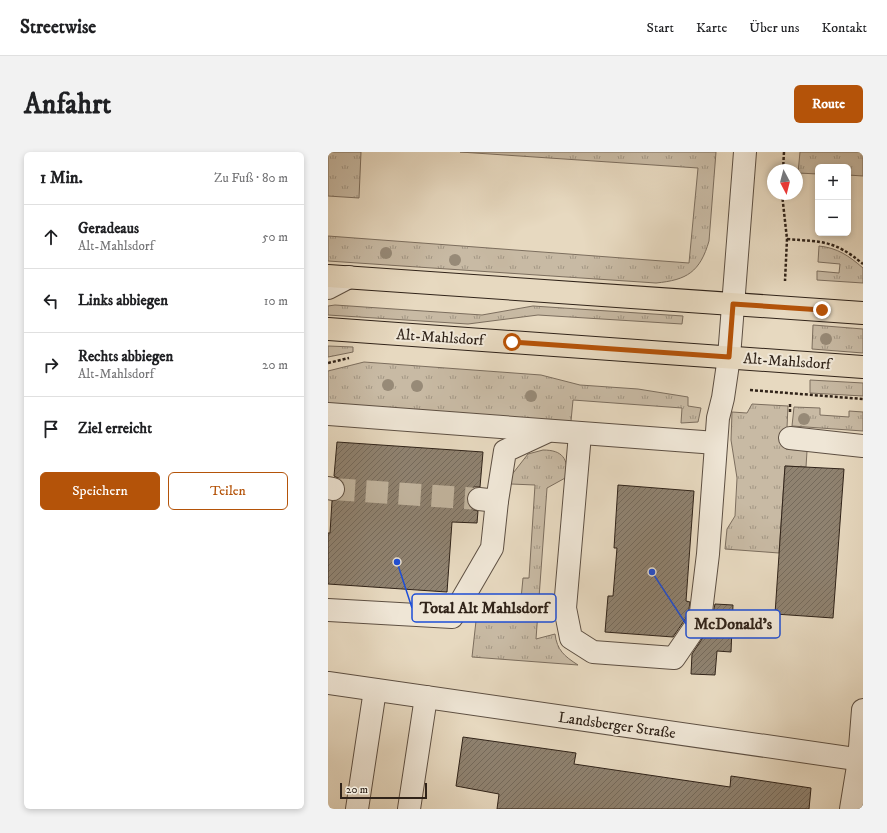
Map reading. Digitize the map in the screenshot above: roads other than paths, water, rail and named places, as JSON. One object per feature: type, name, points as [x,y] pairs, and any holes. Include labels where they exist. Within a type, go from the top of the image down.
[{"type":"main road","points":[[328,276],[863,313]]},
{"type":"main road","name":"Alt-Mahlsdorf","points":[[328,329],[863,366]]},
{"type":"lane","points":[[580,434],[565,608],[571,638],[593,652],[674,658],[700,620],[708,554],[718,418],[723,398],[729,357],[745,152]]},
{"type":"lane","points":[[328,288],[349,277]]},
{"type":"lane","points":[[328,414],[716,444]]},
{"type":"lane","points":[[328,610],[452,617],[492,548],[488,500],[505,451],[548,432]]},
{"type":"lane","points":[[790,438],[863,446]]},
{"type":"lane","name":"Landsberger Straße","points":[[328,683],[861,760]]},
{"type":"lane","points":[[357,809],[375,690]]},
{"type":"lane","points":[[409,809],[426,697]]},
{"type":"lane","points":[[851,809],[861,760],[863,710]]},
{"type":"tunnel","points":[[333,489],[479,499]]},
{"type":"place","name":"Total Alt Mahlsdorf","points":[[397,562]]},
{"type":"place","name":"McDonald's","points":[[652,572]]}]
